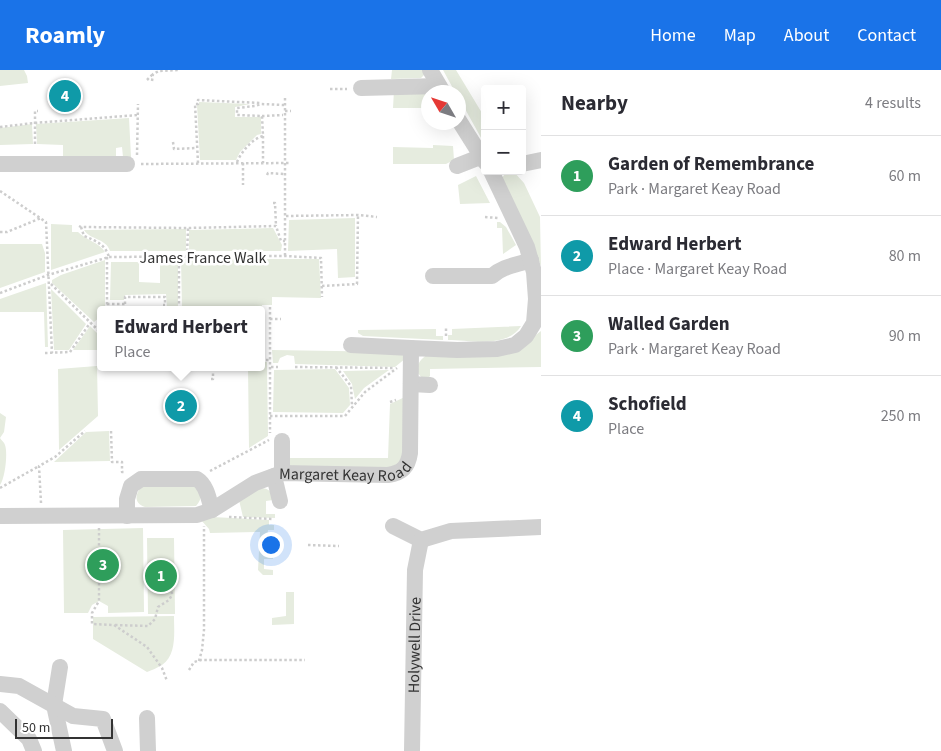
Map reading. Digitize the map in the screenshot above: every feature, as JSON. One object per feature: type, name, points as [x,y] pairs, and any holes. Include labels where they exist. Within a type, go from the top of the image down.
[{"type":"street","points":[[430,70],[439,85]]},
{"type":"street","points":[[361,88],[421,89]]},
{"type":"street","points":[[464,130],[481,157]]},
{"type":"street","points":[[458,166],[481,160]]},
{"type":"street","points":[[526,163],[541,160]]},
{"type":"street","points":[[0,164],[123,161]]},
{"type":"street","points":[[351,345],[406,358],[457,350],[497,349],[515,345],[537,324],[535,268],[493,175]]},
{"type":"street","points":[[433,276],[492,276],[500,269],[518,265],[535,268]]},
{"type":"street","name":"Margaret Keay Road","points":[[0,516],[197,515],[212,510],[255,484],[278,475],[397,474],[409,462],[410,453],[411,384],[406,358]]},
{"type":"street","points":[[411,384],[430,385]]},
{"type":"street","points":[[274,442],[280,500]]},
{"type":"street","points":[[127,516],[127,499],[131,486],[141,479],[200,481],[207,492],[212,510]]},
{"type":"street","points":[[393,526],[421,540],[451,531],[541,527]]},
{"type":"street","name":"Holywell Drive","points":[[412,751],[415,570],[421,540]]},
{"type":"street","points":[[60,668],[54,705],[64,751]]},
{"type":"street","points":[[0,684],[19,686],[73,716],[103,719],[116,751]]},
{"type":"street","points":[[0,712],[29,738],[34,751]]},
{"type":"street","points":[[147,718],[148,751]]},
{"type":"path","points":[[147,80],[147,78],[159,71],[179,70]]},
{"type":"path","points":[[152,80],[153,74]]},
{"type":"path","name":"James France Walk","points":[[0,293],[48,275],[108,257],[285,256],[285,98]]},
{"type":"path","points":[[198,163],[194,104],[198,104],[197,100],[284,105]]},
{"type":"path","points":[[138,104],[137,164],[291,163]]},
{"type":"path","points":[[261,104],[237,108],[237,115],[284,115]]},
{"type":"path","points":[[284,111],[290,110]]},
{"type":"path","points":[[35,144],[34,123],[36,111],[38,111]]},
{"type":"path","points":[[0,127],[138,115]]},
{"type":"path","points":[[262,116],[263,163]]},
{"type":"path","points":[[237,163],[245,149],[257,138],[263,136]]},
{"type":"path","points":[[173,142],[174,149],[197,148]]},
{"type":"path","points":[[243,163],[243,185]]},
{"type":"path","points":[[267,175],[268,173],[284,174]]},
{"type":"path","points":[[0,191],[41,218],[46,224],[52,353]]},
{"type":"path","points":[[273,203],[276,226],[281,241],[286,240]]},
{"type":"path","points":[[286,216],[358,215],[377,217]]},
{"type":"path","points":[[322,286],[357,284],[358,215]]},
{"type":"path","points":[[0,232],[7,232],[41,218]]},
{"type":"path","points":[[485,218],[503,218]]},
{"type":"path","points":[[163,305],[165,305],[165,297],[126,297],[126,304],[107,304],[107,250],[102,245],[84,236],[80,227],[188,228],[276,226]]},
{"type":"path","points":[[187,256],[188,228]]},
{"type":"path","points":[[179,256],[179,306]]},
{"type":"path","points":[[285,256],[321,258],[322,297]]},
{"type":"path","points":[[50,283],[97,329]]},
{"type":"path","points":[[210,471],[274,442],[270,416],[270,307]]},
{"type":"path","points":[[270,319],[281,319]]},
{"type":"path","points":[[45,353],[70,353],[90,322]]},
{"type":"path","points":[[446,328],[446,335]]},
{"type":"path","points":[[295,367],[336,367],[406,358]]},
{"type":"path","points":[[270,416],[345,416],[365,392],[406,358]]},
{"type":"path","points":[[265,360],[270,360]]},
{"type":"path","points":[[271,367],[278,367]]},
{"type":"path","points":[[336,367],[351,386],[352,407]]},
{"type":"path","points":[[211,379],[213,379],[213,371]]},
{"type":"path","points":[[0,488],[55,457],[85,431]]},
{"type":"path","points":[[111,431],[112,462],[122,462],[122,472],[131,472]]},
{"type":"path","points":[[39,466],[41,517]]},
{"type":"path","points":[[99,522],[99,601],[92,613],[92,624],[148,626],[153,621],[158,607],[169,600],[172,595],[171,564],[164,560]]},
{"type":"path","points":[[198,661],[202,650],[204,630],[204,528],[202,524]]},
{"type":"path","points":[[308,545],[338,546]]},
{"type":"path","points":[[114,624],[151,651],[162,668],[167,681]]},
{"type":"path","points":[[189,670],[194,662],[198,661],[305,660]]},
{"type":"shaded area","points":[[0,70],[24,70],[28,83],[0,86]]},
{"type":"shaded area","points":[[392,70],[424,70],[424,75],[421,78],[391,79]]},
{"type":"shaded area","points":[[443,70],[456,70],[465,85],[451,85]]},
{"type":"shaded area","points":[[466,87],[481,111],[481,138],[466,111]]},
{"type":"shaded area","points":[[394,90],[421,90],[421,108],[393,108]]},
{"type":"shaded area","points":[[199,102],[250,104],[235,107],[235,117],[261,117],[261,134],[257,135],[240,152],[236,160],[200,160],[197,105],[199,105]]},
{"type":"shaded area","points":[[129,118],[131,157],[123,157],[122,147],[116,148],[116,156],[63,156],[63,145],[37,144],[36,124]]},
{"type":"shaded area","points":[[32,124],[33,144],[0,145],[0,128]]},
{"type":"shaded area","points":[[433,145],[453,146],[454,160],[446,164],[393,164],[393,147],[433,148]]},
{"type":"shaded area","points":[[504,175],[517,175],[524,183],[540,217],[541,266],[502,178]]},
{"type":"shaded area","points":[[476,176],[490,203],[460,204],[458,185]]},
{"type":"shaded area","points":[[355,218],[355,277],[338,278],[337,249],[288,251],[289,220]]},
{"type":"shaded area","points":[[497,222],[506,227],[516,245],[503,254],[502,228],[497,228]]},
{"type":"shaded area","points":[[51,224],[72,225],[72,232],[78,232],[100,246],[105,252],[51,270]]},
{"type":"shaded area","points":[[273,228],[282,245],[281,251],[189,251],[189,230]]},
{"type":"shaded area","points":[[186,229],[186,251],[110,251],[102,241],[90,236],[84,230]]},
{"type":"shaded area","points":[[0,244],[42,244],[45,253],[45,272],[0,288]]},
{"type":"shaded area","points":[[171,259],[178,259],[178,306],[167,306],[166,294],[125,295],[124,300],[110,300],[111,262],[139,262],[139,282],[160,283],[160,262],[168,262]]},
{"type":"shaded area","points":[[181,259],[319,259],[321,298],[272,297],[272,305],[262,306],[182,306]]},
{"type":"shaded area","points":[[105,260],[105,306],[97,306],[97,319],[94,322],[52,283],[52,280],[61,275]]},
{"type":"shaded area","points":[[46,283],[48,347],[45,347],[44,312],[0,312],[0,299]]},
{"type":"shaded area","points":[[51,289],[86,324],[69,350],[54,350]]},
{"type":"shaded area","points":[[90,326],[97,333],[97,350],[73,350]]},
{"type":"shaded area","points":[[521,326],[515,333],[498,341],[448,340],[448,335],[452,335],[452,329]]},
{"type":"shaded area","points":[[436,329],[436,336],[443,336],[443,340],[363,336],[358,333],[358,330]]},
{"type":"shaded area","points":[[541,331],[541,367],[430,369],[430,376],[427,379],[422,378],[417,372],[420,362],[428,354],[533,337]]},
{"type":"shaded area","points":[[272,350],[399,352],[406,358],[395,367],[295,364],[294,356],[287,355],[280,358],[278,363],[273,363]]},
{"type":"shaded area","points":[[265,362],[267,362],[268,436],[249,448],[248,371],[265,371]]},
{"type":"shaded area","points":[[97,366],[98,416],[59,450],[58,369]]},
{"type":"shaded area","points":[[335,369],[349,388],[350,405],[343,413],[273,412],[274,370]]},
{"type":"shaded area","points":[[389,370],[364,388],[355,399],[352,384],[343,371]]},
{"type":"shaded area","points":[[409,395],[405,460],[396,470],[285,471],[285,458],[388,458],[390,404]]},
{"type":"shaded area","points":[[0,413],[6,417],[4,432],[0,438]]},
{"type":"shaded area","points":[[109,431],[110,461],[54,462],[86,432]]},
{"type":"shaded area","points":[[0,438],[5,445],[6,459],[5,471],[0,485]]},
{"type":"shaded area","points":[[143,485],[197,485],[200,498],[196,506],[145,507],[138,503],[136,497]]},
{"type":"shaded area","points":[[260,488],[266,489],[271,493],[273,500],[266,501],[266,514],[275,514],[275,518],[243,517],[239,500]]},
{"type":"shaded area","points":[[212,517],[269,520],[269,525],[274,525],[274,530],[268,530],[267,539],[274,540],[273,543],[267,543],[265,554],[273,555],[273,559],[264,559],[264,569],[273,570],[273,575],[263,575],[258,570],[260,532],[210,533],[201,520]]},
{"type":"shaded area","points":[[143,528],[144,612],[108,613],[108,606],[99,601],[92,605],[88,613],[64,613],[63,530]]},
{"type":"shaded area","points":[[147,538],[174,538],[175,614],[148,614]]},
{"type":"shaded area","points":[[286,592],[294,592],[294,624],[272,625],[272,618],[286,616]]},
{"type":"shaded area","points":[[174,616],[174,643],[170,655],[162,665],[147,672],[93,639],[93,617]]},
{"type":"place","name":"Schofield","points":[[65,96]]},
{"type":"place","name":"Edward Herbert","points":[[181,406]]},
{"type":"place","name":"Walled Garden","points":[[103,565]]},
{"type":"place","name":"Garden of Remembrance","points":[[161,576]]}]
